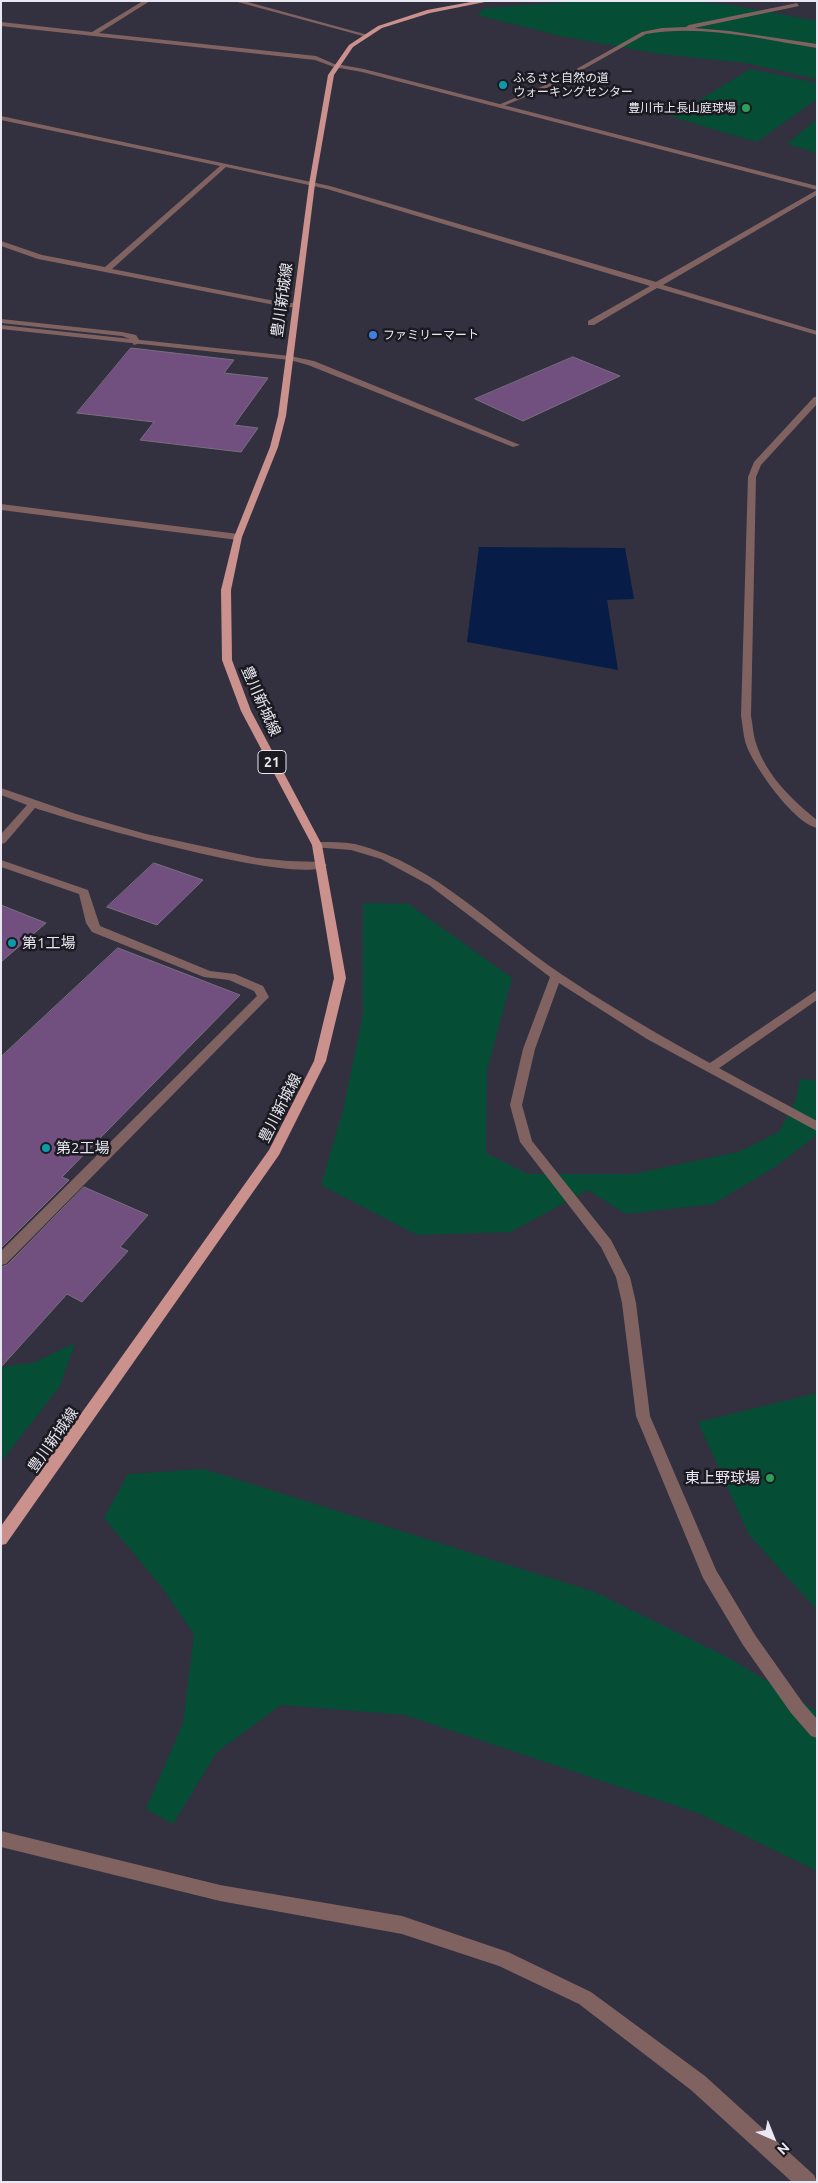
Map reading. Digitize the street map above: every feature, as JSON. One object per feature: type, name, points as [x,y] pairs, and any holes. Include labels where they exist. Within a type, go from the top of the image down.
[{"type":"main road","name":"豊川新城線","points":[[1,1539],[274,1152],[320,1061],[340,978],[317,844],[246,711],[227,660],[226,590],[238,537],[274,447],[282,416],[312,184],[331,75],[343,55],[365,36],[396,20],[445,8],[487,1]]},
{"type":"street","points":[[93,34],[147,1]]},
{"type":"street","points":[[237,1],[365,36]]},
{"type":"street","points":[[677,30],[797,5]]},
{"type":"street","points":[[1,24],[316,58],[336,66],[362,70],[817,190]]},
{"type":"street","points":[[499,106],[557,82],[644,33],[658,29],[720,32],[817,46]]},
{"type":"street","points":[[1,118],[226,164],[312,184],[817,333]]},
{"type":"street","points":[[106,269],[226,164]]},
{"type":"street","points":[[591,323],[817,190]]},
{"type":"street","points":[[1,243],[41,257],[286,305],[297,305]]},
{"type":"street","points":[[1,321],[122,334],[133,337],[137,343]]},
{"type":"street","points":[[1,327],[290,358],[311,363],[516,445]]},
{"type":"street","points":[[817,400],[757,464],[752,477],[746,716],[751,745],[765,774],[795,808],[817,825]]},
{"type":"street","points":[[1,507],[238,537]]},
{"type":"street","points":[[1,791],[33,804],[145,837],[255,861],[290,866],[321,865]]},
{"type":"street","points":[[1,840],[33,804]]},
{"type":"street","points":[[317,844],[352,847],[385,857],[433,883],[556,976],[651,1036],[817,1127]]},
{"type":"street","points":[[1,863],[84,892],[92,923],[96,929],[208,974],[231,977],[259,989],[263,997],[1,1260]]},
{"type":"street","points":[[556,976],[529,1048],[516,1105],[526,1142],[606,1244],[623,1277],[630,1304],[643,1416],[706,1564],[749,1640],[797,1708],[817,1731]]},
{"type":"street","points":[[711,1068],[817,994]]},
{"type":"street","points":[[1,1839],[220,1893],[402,1925],[502,1958],[585,1998],[698,2083],[807,2182]]},
{"type":"green space","points":[[586,1],[688,1],[731,5],[817,21],[817,79],[746,63],[659,54],[560,36],[477,15],[485,8]]},
{"type":"green space","name":"豊川市上長山庭球場","points":[[750,69],[817,83],[817,99],[757,142],[672,117]]},
{"type":"green space","points":[[817,119],[817,153],[787,144]]},
{"type":"green space","points":[[363,903],[409,904],[512,978],[487,1070],[486,1153],[528,1174],[633,1174],[738,1152],[779,1132],[796,1100],[800,1079],[817,1080],[817,1135],[775,1167],[713,1204],[626,1214],[588,1190],[511,1232],[417,1235],[321,1185],[343,1110],[363,1015]]},
{"type":"green space","points":[[75,1343],[60,1386],[1,1462],[1,1367],[33,1363]]},
{"type":"green space","name":"東上野球場","points":[[817,1393],[817,1610],[749,1535],[698,1422]]},
{"type":"green space","points":[[204,1469],[595,1592],[729,1658],[817,1711],[817,1871],[700,1814],[405,1715],[281,1705],[217,1752],[173,1824],[146,1809],[183,1723],[194,1634],[160,1585],[104,1518],[128,1474]]},
{"type":"water","points":[[479,547],[625,548],[634,599],[607,600],[618,670],[467,642]]},
{"type":"building","points":[[131,348],[234,360],[224,373],[268,378],[234,425],[258,428],[241,452],[140,440],[154,422],[77,413]]},
{"type":"building","points":[[573,357],[620,376],[523,421],[475,399]]},
{"type":"building","points":[[154,863],[203,880],[157,925],[107,907]]},
{"type":"building","name":"第1工場","points":[[1,905],[46,923],[1,962]]},
{"type":"building","name":"第2工場","points":[[118,948],[240,995],[62,1177],[69,1180],[1,1248],[1,1057]]},
{"type":"building","points":[[84,1187],[148,1215],[120,1247],[128,1251],[82,1302],[67,1294],[1,1367],[1,1267],[7,1265]]},
{"type":"place","name":"ふるさと自然の道 ウォーキングセンター","points":[[503,85]]},
{"type":"place","name":"豊川市上長山庭球場","points":[[746,108]]},
{"type":"place","name":"ファミリーマート","points":[[373,335]]},
{"type":"place","name":"第1工場","points":[[12,943]]},
{"type":"place","name":"第2工場","points":[[46,1148]]},
{"type":"place","name":"東上野球場","points":[[770,1478]]}]
